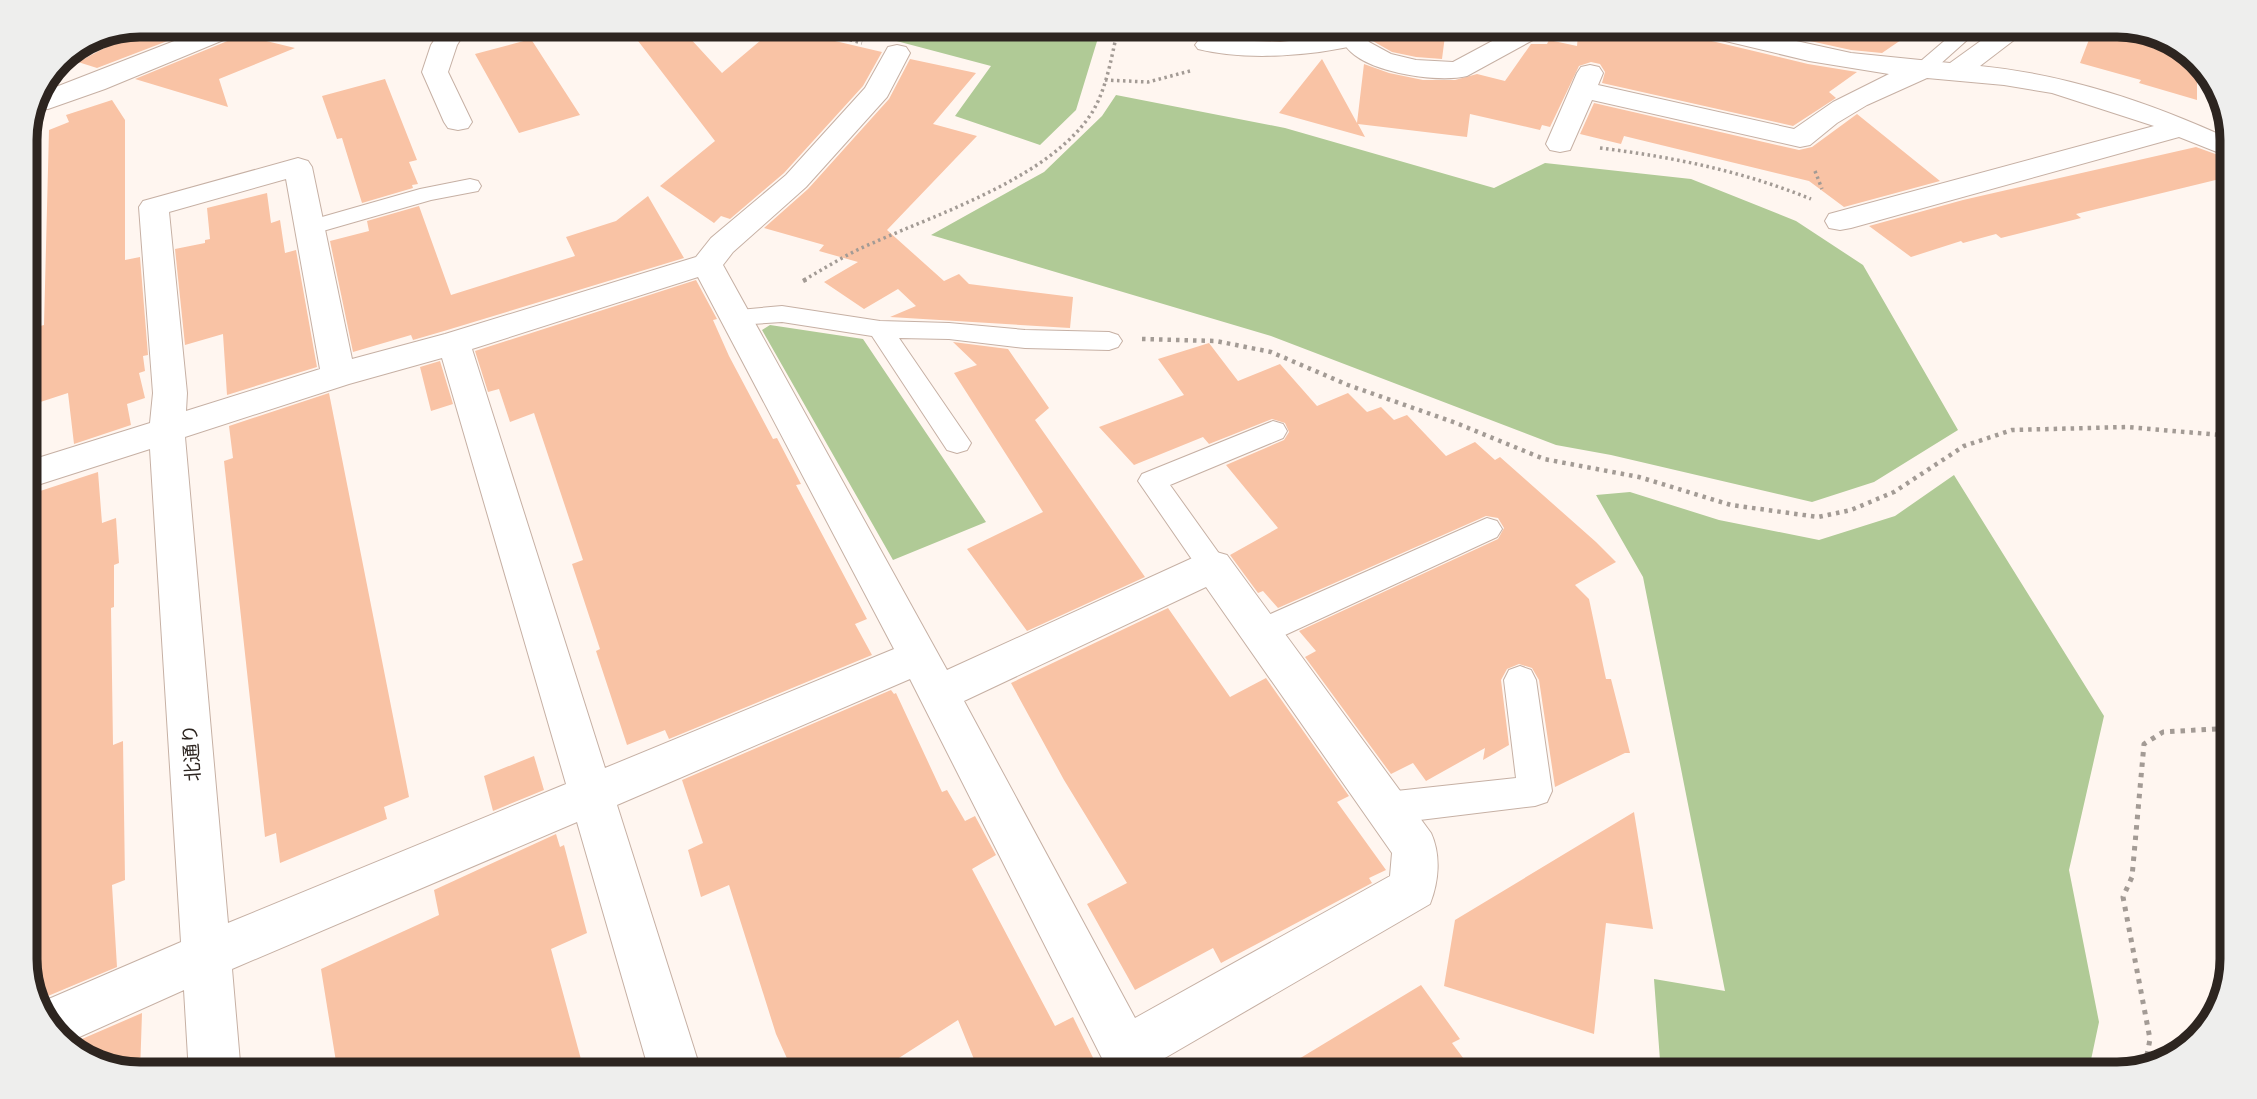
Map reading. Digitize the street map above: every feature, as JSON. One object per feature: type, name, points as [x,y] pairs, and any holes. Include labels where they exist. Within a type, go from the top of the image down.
[{"type":"street","points":[[45,101],[209,37]]},
{"type":"street","points":[[449,37],[435,72],[458,122]]},
{"type":"street","points":[[1353,37],[1360,47],[1382,60],[1416,68],[1458,70],[1518,38]]},
{"type":"street","points":[[1742,37],[1850,61],[1922,70],[1958,70],[2028,80],[2096,97],[2220,145]]},
{"type":"street","points":[[1958,70],[2002,37]]},
{"type":"street","points":[[37,472],[338,376],[454,343],[707,264],[722,245],[796,181],[877,91],[897,52]]},
{"type":"street","points":[[1560,144],[1587,82],[1800,139],[1814,127],[1880,87],[1922,70]]},
{"type":"street","points":[[1838,215],[2179,128]]},
{"type":"street","name":"北通り","points":[[214,1062],[167,431],[170,393],[154,206],[298,167],[309,228]]},
{"type":"street","points":[[309,228],[338,376]]},
{"type":"street","points":[[707,264],[928,675],[1130,1062]]},
{"type":"street","points":[[454,343],[672,1062]]},
{"type":"street","points":[[58,1021],[206,956],[591,795],[928,675],[1213,566],[1415,848],[1413,888],[1133,1062]]},
{"type":"lane","points":[[1205,45],[1245,49],[1336,44],[1344,37]]},
{"type":"lane","points":[[1922,70],[1961,37]]},
{"type":"lane","points":[[309,228],[428,194],[470,186]]},
{"type":"lane","points":[[737,317],[782,314],[880,329],[949,331],[1025,339],[1109,341]]},
{"type":"lane","points":[[880,329],[957,443]]},
{"type":"lane","points":[[1213,566],[1152,481],[1273,431]]},
{"type":"lane","points":[[1261,632],[1487,529]]},
{"type":"lane","points":[[1387,808],[1535,791],[1520,680]]},
{"type":"path","points":[[841,37],[897,52]]},
{"type":"path","points":[[737,317],[872,243],[922,224],[1040,164],[1092,113],[1105,80],[1116,37]]},
{"type":"path","points":[[1800,139],[1813,152],[1812,167],[1838,215]]},
{"type":"path","points":[[1560,144],[1681,158],[1724,167],[1768,180],[1838,215]]},
{"type":"path","points":[[1109,341],[1165,338],[1216,341],[1252,347],[1544,458],[1639,477],[1731,505],[1818,517],[1851,510],[1895,492],[1945,456],[1964,446],[2012,430],[2127,427],[2220,435]]},
{"type":"path","points":[[2147,1058],[2150,1039],[2123,897],[2132,877],[2144,744],[2163,732],[2220,729]]},
{"type":"green space","points":[[881,37],[1098,37],[1076,110],[1040,145],[955,116],[991,66]]},
{"type":"green space","points":[[1116,95],[1285,128],[1494,188],[1545,163],[1691,179],[1796,221],[1863,265],[1958,430],[1874,482],[1812,502],[1611,455],[1556,445],[1271,336],[931,235],[1044,172],[1102,116]]},
{"type":"green space","points":[[770,325],[863,339],[986,522],[893,560],[762,330]]},
{"type":"green space","points":[[1954,475],[2104,716],[2069,870],[2099,1022],[2091,1062],[1660,1062],[1654,979],[1725,991],[1643,577],[1596,495],[1630,492],[1719,520],[1819,540],[1895,516]]},
{"type":"building","points":[[178,37],[97,68],[78,62],[122,39]]},
{"type":"building","points":[[237,37],[250,37],[295,48],[219,79],[228,107],[135,79]]},
{"type":"building","points":[[635,37],[689,37],[722,73],[765,37],[802,37],[814,40],[818,37],[882,52],[863,86],[784,173],[730,219],[721,216],[714,223],[660,186],[715,141]]},
{"type":"building","points":[[1369,37],[1445,37],[1442,59],[1392,52]]},
{"type":"building","points":[[1578,37],[1695,37],[1808,64],[1857,72],[1829,92],[1836,98],[1793,126],[1602,83],[1605,72],[1600,64],[1591,62],[1579,66],[1550,127],[1542,125],[1540,130],[1470,114],[1467,137],[1358,124],[1365,137],[1279,113],[1322,59],[1357,123],[1364,64],[1389,73],[1423,80],[1455,80],[1477,74],[1505,81],[1531,44],[1547,44],[1549,40],[1577,46]]},
{"type":"building","points":[[1792,37],[1894,37],[1901,40],[1882,53],[1851,50]]},
{"type":"building","points":[[2090,37],[2118,37],[2151,42],[2175,54],[2197,74],[2197,100],[2139,83],[2141,80],[2080,63]]},
{"type":"building","points":[[531,39],[580,115],[519,133],[475,54]]},
{"type":"building","points":[[910,59],[976,73],[933,124],[977,136],[887,230],[944,281],[959,274],[969,284],[1073,297],[1070,328],[890,317],[916,306],[898,289],[864,309],[824,282],[858,262],[819,251],[824,245],[764,228],[808,189],[889,99]]},
{"type":"building","points":[[385,79],[417,160],[409,162],[418,184],[412,185],[413,188],[362,203],[342,138],[337,139],[322,96]]},
{"type":"building","points":[[112,100],[125,120],[125,260],[140,257],[148,355],[143,356],[145,371],[139,373],[145,398],[127,404],[131,425],[74,444],[68,393],[37,403],[37,327],[44,325],[49,130],[69,122],[66,115]]},
{"type":"building","points":[[1594,103],[1799,150],[1812,147],[1857,114],[1940,181],[1844,207],[1809,181],[1624,136],[1621,144],[1580,134]]},
{"type":"building","points":[[2196,147],[2220,156],[2220,179],[2076,214],[2081,218],[2001,238],[1996,234],[1963,243],[1961,241],[1911,257],[1869,226],[1963,200]]},
{"type":"building","points":[[267,193],[271,223],[280,220],[285,253],[296,250],[317,367],[227,395],[223,334],[185,345],[175,249],[205,243],[205,240],[210,239],[207,208]]},
{"type":"building","points":[[648,196],[684,258],[413,340],[411,335],[353,352],[330,241],[369,231],[367,221],[419,206],[451,295],[575,256],[566,237],[616,221]]},
{"type":"building","points":[[696,280],[717,319],[713,320],[729,356],[773,439],[777,438],[801,484],[796,485],[867,619],[855,624],[872,655],[669,739],[665,730],[627,745],[596,651],[600,649],[572,564],[583,560],[534,413],[510,422],[499,389],[488,392],[475,351]]},
{"type":"building","points":[[953,342],[1008,349],[1049,408],[1035,420],[1145,577],[1027,631],[967,549],[1043,512],[954,373],[977,365]]},
{"type":"building","points":[[1209,343],[1238,381],[1280,364],[1317,406],[1348,393],[1367,412],[1381,407],[1394,420],[1407,415],[1446,456],[1475,442],[1495,460],[1500,457],[1596,542],[1616,562],[1575,585],[1589,599],[1606,679],[1611,679],[1630,753],[1555,787],[1539,680],[1532,668],[1519,664],[1507,669],[1501,680],[1509,745],[1483,760],[1485,748],[1426,781],[1413,763],[1391,774],[1305,657],[1316,651],[1299,631],[1498,539],[1504,528],[1498,518],[1486,516],[1278,608],[1263,591],[1258,593],[1230,555],[1278,528],[1226,465],[1284,440],[1289,432],[1285,423],[1272,419],[1209,444],[1203,437],[1134,465],[1099,427],[1184,395],[1158,359]]},
{"type":"building","points":[[440,361],[453,404],[431,411],[420,367]]},
{"type":"building","points":[[329,393],[409,797],[384,807],[387,819],[280,863],[276,833],[265,837],[224,461],[233,458],[229,426]]},
{"type":"building","points":[[98,472],[102,523],[116,518],[119,563],[114,565],[114,607],[111,608],[113,745],[123,741],[125,880],[112,885],[117,967],[44,998],[37,966],[37,492]]},
{"type":"building","points":[[1168,608],[1230,697],[1266,678],[1349,796],[1337,802],[1386,870],[1369,878],[1372,883],[1221,963],[1213,948],[1135,990],[1087,904],[1127,883],[1064,780],[1011,683]]},
{"type":"building","points":[[891,690],[896,693],[942,792],[947,790],[965,821],[975,816],[996,855],[972,869],[1055,1026],[1073,1017],[1095,1062],[975,1062],[958,1020],[893,1062],[789,1062],[776,1034],[729,885],[701,897],[688,850],[703,843],[682,780]]},
{"type":"building","points":[[534,756],[544,790],[493,811],[484,776]]},
{"type":"building","points":[[1634,812],[1653,929],[1606,923],[1594,1034],[1444,986],[1455,920]]},
{"type":"building","points":[[556,834],[560,847],[564,845],[587,933],[551,949],[582,1062],[336,1062],[321,969],[439,915],[434,890]]},
{"type":"building","points":[[1421,985],[1460,1039],[1452,1043],[1466,1062],[1294,1062]]},
{"type":"building","points":[[142,1013],[140,1062],[113,1059],[94,1052],[77,1041]]}]
